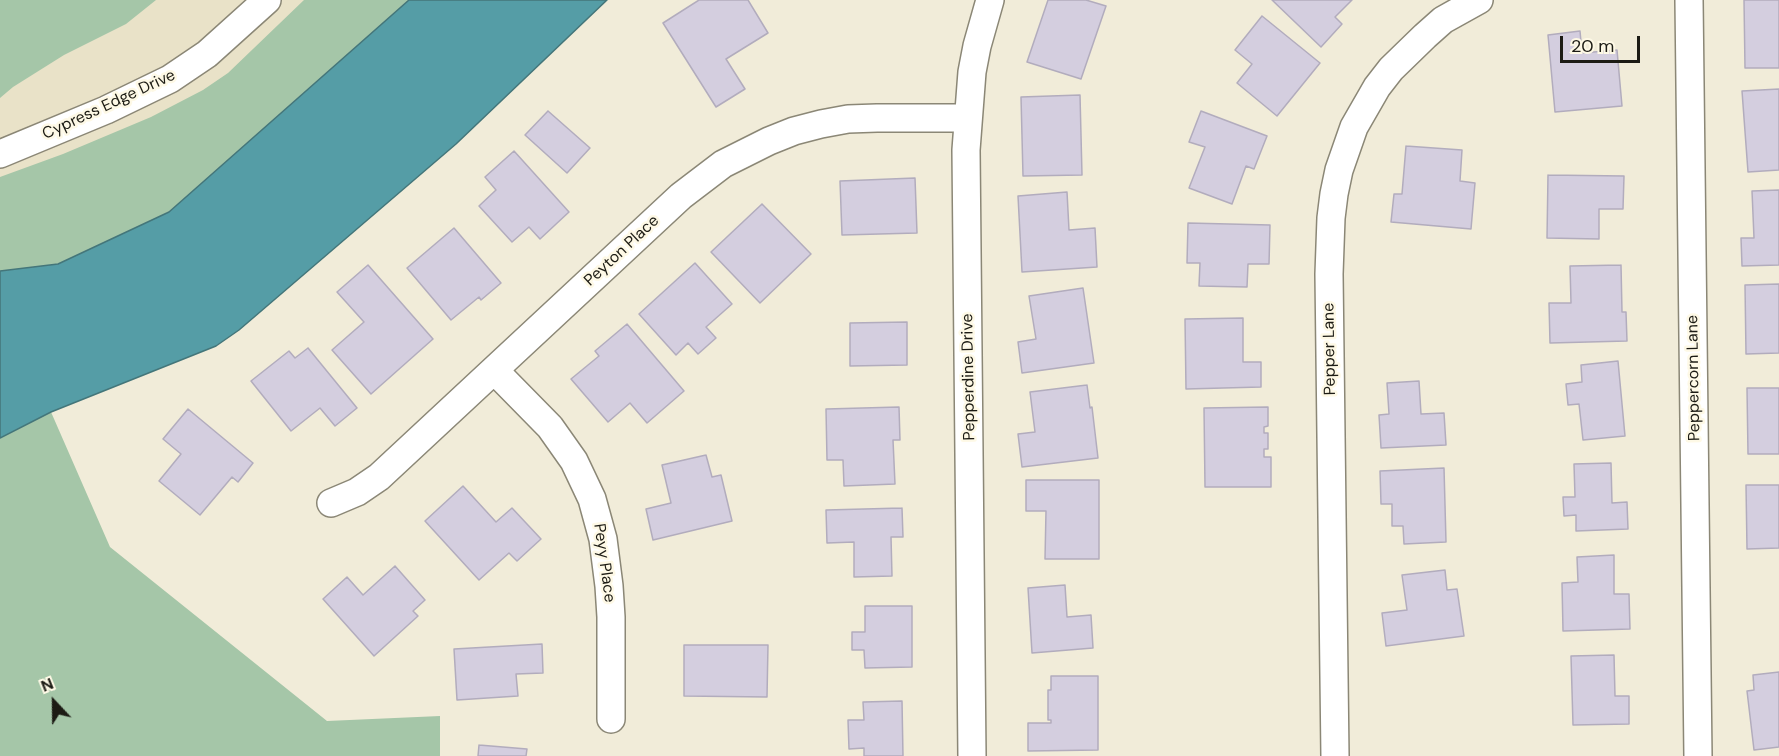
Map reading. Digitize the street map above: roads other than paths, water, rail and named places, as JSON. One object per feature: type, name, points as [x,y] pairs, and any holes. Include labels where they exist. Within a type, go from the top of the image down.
[{"type":"street","name":"Cypress Edge Drive","points":[[0,154],[106,110],[170,79],[207,54],[267,0]]},
{"type":"street","name":"Pepperdine Drive","points":[[972,756],[966,174],[968,118],[977,46],[990,0]]},
{"type":"street","name":"Pepper Lane","points":[[1335,756],[1329,286],[1334,194],[1354,127],[1377,87],[1391,69],[1443,20],[1479,0]]},
{"type":"street","name":"Peppercorn Lane","points":[[1689,0],[1698,756]]},
{"type":"street","name":"Peyton Place","points":[[331,503],[357,492],[379,477],[681,196],[704,177],[746,151],[794,131],[848,119],[968,118]]},
{"type":"street","name":"Peyy Place","points":[[494,370],[550,427],[573,461],[592,499],[603,539],[609,586],[611,719]]},
{"type":"water","points":[[409,0],[607,0],[456,144],[239,330],[216,346],[51,412],[0,438],[0,271],[58,264],[169,212]]}]
